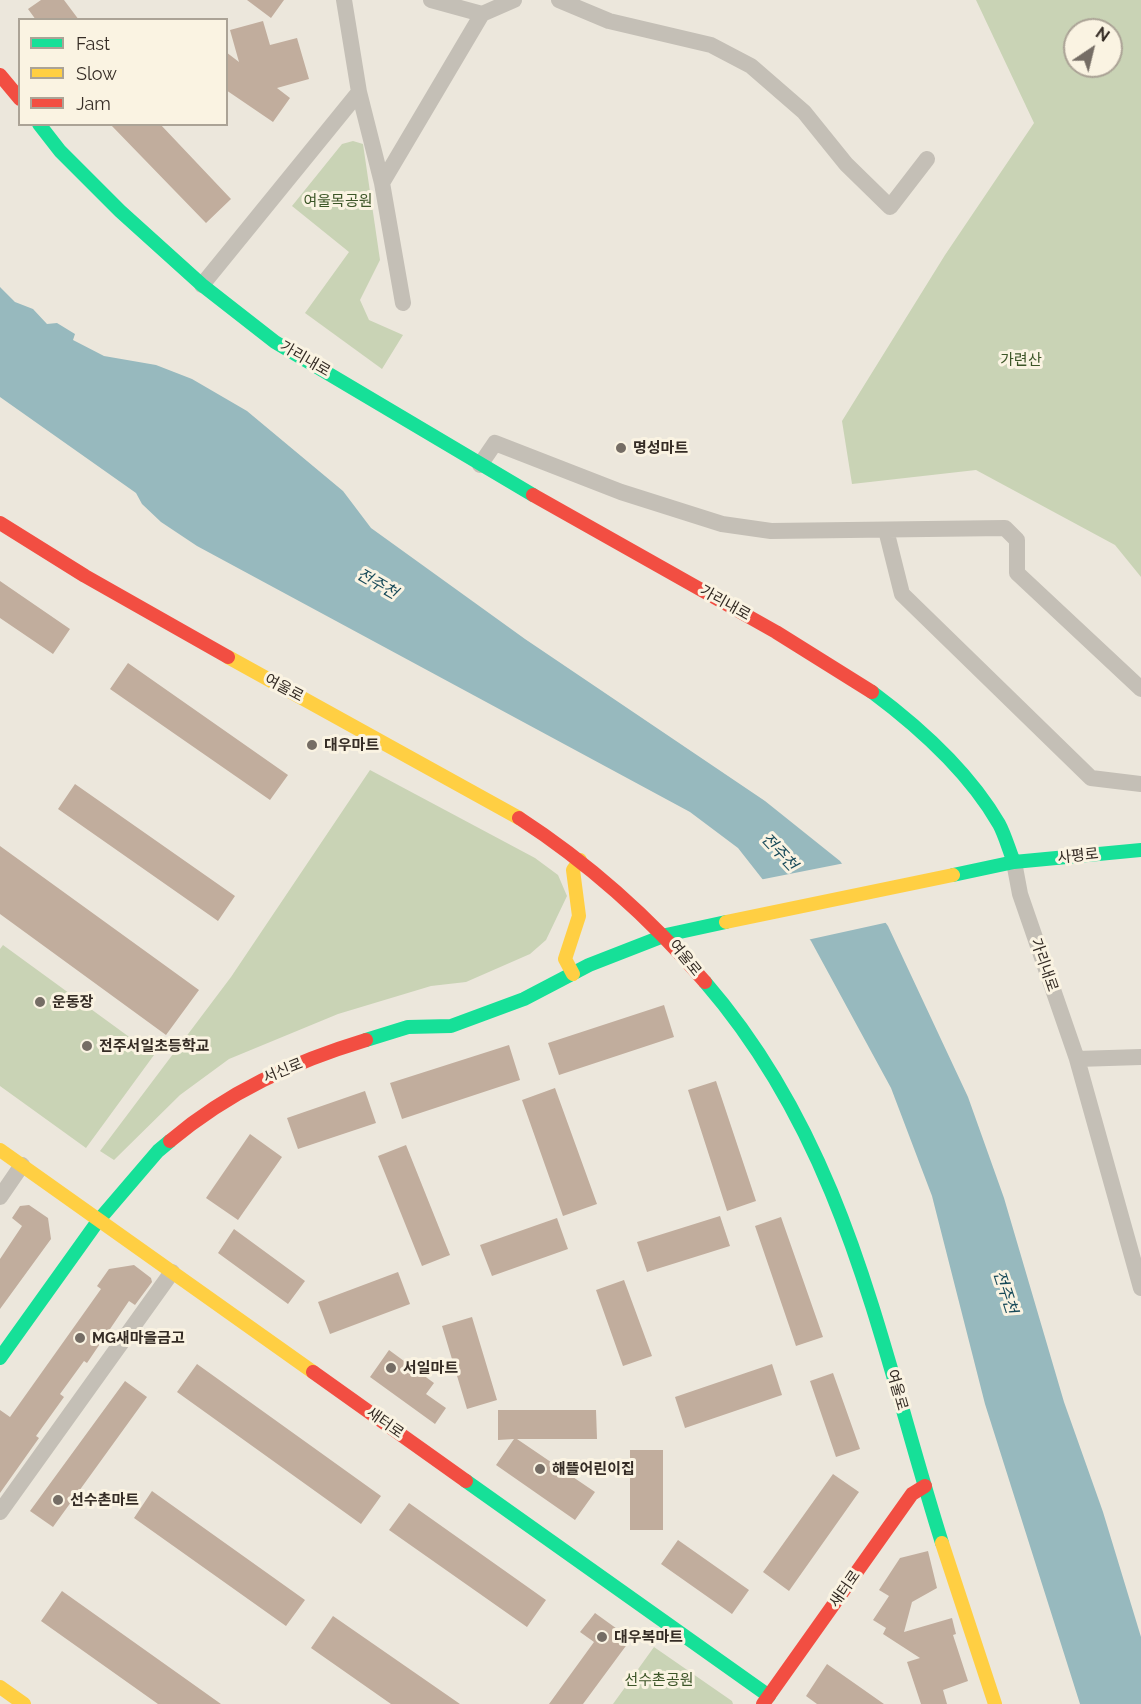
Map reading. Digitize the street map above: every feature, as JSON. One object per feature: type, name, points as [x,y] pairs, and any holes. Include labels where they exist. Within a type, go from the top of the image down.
[{"type":"street","points":[[344,0],[359,92],[382,183],[403,303]]},
{"type":"street","points":[[431,0],[483,14]]},
{"type":"street","points":[[382,183],[483,14],[514,0]]},
{"type":"street","points":[[560,0],[609,21],[711,45],[752,66],[804,112],[846,164],[890,207],[927,159]]},
{"type":"street","points":[[0,75],[18,97]]},
{"type":"street","points":[[202,285],[359,92]]},
{"type":"street","name":"가리내로","points":[[41,126],[60,151],[120,211],[202,285],[275,342],[418,425],[480,465],[776,632],[863,685],[901,714],[960,772],[999,824],[1014,862],[1020,894],[1077,1059],[1141,1288]]},
{"type":"street","points":[[480,465],[495,443],[621,492],[722,524],[771,531],[1005,528],[1017,540],[1017,573],[1141,689]]},
{"type":"street","name":"여울로","points":[[0,523],[43,551],[257,674],[487,799],[580,860],[666,935],[759,1054],[814,1150],[844,1222],[868,1293],[925,1486],[995,1704]]},
{"type":"street","points":[[886,530],[902,594],[1092,778],[1141,784]]},
{"type":"street","name":"사평로","points":[[978,869],[1014,862],[1141,850]]},
{"type":"street","points":[[573,974],[565,959],[580,922],[581,909],[573,870],[580,860]]},
{"type":"street","name":"서신로","points":[[0,1358],[98,1221],[158,1151],[197,1118],[238,1090],[292,1066],[357,1042],[408,1027],[451,1026],[524,999],[573,974],[666,935],[978,869]]},
{"type":"street","points":[[1077,1059],[1141,1057]]},
{"type":"street","name":"새터로","points":[[0,1150],[771,1701],[912,1494],[925,1486]]},
{"type":"street","points":[[0,1197],[22,1165]]},
{"type":"street","points":[[0,1512],[172,1272]]},
{"type":"street","points":[[0,1687],[24,1704]]},
{"type":"green space","name":"가련산","points":[[976,0],[1141,0],[1141,577],[1115,545],[976,470],[852,484],[842,421],[945,255],[1034,123]]},
{"type":"green space","name":"여울목공원","points":[[353,141],[363,144],[380,260],[360,300],[369,320],[403,335],[382,369],[305,313],[349,252],[292,206],[342,144]]},
{"type":"green space","points":[[370,770],[535,858],[558,875],[567,896],[546,940],[530,954],[466,982],[431,986],[338,1014],[229,1059],[180,1095],[114,1160],[100,1151],[231,977]]},
{"type":"green space","name":"운동장","points":[[3,945],[154,1055],[86,1148],[0,1086],[0,949]]},
{"type":"green space","name":"선수촌공원","points":[[654,1647],[732,1701],[733,1704],[613,1704]]},
{"type":"water","name":"전주천","points":[[0,287],[15,302],[33,309],[47,324],[57,323],[75,334],[73,340],[104,356],[156,365],[192,379],[247,411],[343,491],[371,528],[525,639],[765,801],[840,861],[888,926],[968,1097],[1004,1198],[1064,1402],[1103,1512],[1141,1637],[1141,1704],[1080,1704],[985,1404],[932,1196],[891,1088],[811,941],[738,848],[690,812],[197,546],[161,522],[142,504],[136,493],[0,397]]},
{"type":"pier","points":[[845,863],[889,922],[807,940],[759,880]]},
{"type":"building","points":[[41,0],[64,0],[78,18],[35,18],[28,9]]},
{"type":"building","points":[[247,0],[284,0],[271,18]]},
{"type":"building","points":[[263,21],[270,45],[297,38],[309,79],[277,88],[290,98],[273,122],[228,91],[228,54],[239,62],[230,30]]},
{"type":"building","points":[[112,126],[162,126],[231,199],[206,223]]},
{"type":"building","points":[[0,581],[70,629],[53,654],[0,618]]},
{"type":"building","points":[[128,663],[288,775],[270,800],[110,689]]},
{"type":"building","points":[[75,784],[235,896],[218,921],[58,809]]},
{"type":"building","points":[[0,846],[199,990],[166,1035],[0,914]]},
{"type":"building","points":[[664,1005],[674,1037],[559,1075],[548,1043]]},
{"type":"building","points":[[509,1045],[520,1080],[402,1119],[390,1083]]},
{"type":"building","points":[[716,1081],[756,1201],[727,1211],[688,1090]]},
{"type":"building","points":[[555,1088],[597,1204],[563,1216],[522,1100]]},
{"type":"building","points":[[365,1091],[376,1123],[298,1149],[287,1118]]},
{"type":"building","points":[[250,1134],[282,1157],[238,1220],[206,1198]]},
{"type":"building","points":[[406,1145],[450,1255],[422,1266],[378,1156]]},
{"type":"building","points":[[29,1205],[48,1218],[51,1239],[0,1309],[0,1259],[22,1226],[12,1218],[20,1206]]},
{"type":"building","points":[[720,1216],[730,1246],[647,1272],[637,1242]]},
{"type":"building","points":[[781,1217],[823,1337],[796,1346],[755,1226]]},
{"type":"building","points":[[557,1218],[568,1249],[492,1276],[480,1245]]},
{"type":"building","points":[[234,1229],[305,1281],[288,1304],[218,1253]]},
{"type":"building","points":[[134,1265],[151,1278],[152,1282],[135,1305],[129,1301],[87,1363],[84,1361],[60,1394],[64,1397],[36,1436],[39,1438],[0,1493],[0,1410],[10,1417],[101,1289],[97,1286],[109,1269]]},
{"type":"building","points":[[398,1272],[410,1304],[330,1334],[318,1302]]},
{"type":"building","points":[[624,1280],[652,1356],[623,1366],[596,1290]]},
{"type":"building","points":[[472,1317],[497,1400],[467,1409],[442,1326]]},
{"type":"building","points":[[389,1350],[434,1383],[426,1394],[446,1408],[435,1424],[370,1377]]},
{"type":"building","points":[[197,1364],[381,1496],[361,1524],[177,1392]]},
{"type":"building","points":[[772,1364],[782,1395],[685,1428],[675,1397]]},
{"type":"building","points":[[833,1373],[860,1449],[836,1457],[810,1381]]},
{"type":"building","points":[[125,1381],[147,1397],[53,1527],[30,1511]]},
{"type":"building","points":[[498,1410],[596,1410],[597,1439],[517,1439],[595,1492],[575,1520],[496,1465],[514,1439],[498,1440]]},
{"type":"building","points":[[630,1450],[663,1450],[663,1530],[630,1530]]},
{"type":"building","points":[[833,1474],[859,1492],[789,1591],[763,1572]]},
{"type":"building","points":[[152,1491],[305,1600],[286,1626],[134,1518]]},
{"type":"building","points":[[409,1503],[546,1600],[527,1627],[389,1530]]},
{"type":"building","points":[[678,1540],[749,1590],[732,1614],[661,1564]]},
{"type":"building","points":[[928,1551],[937,1588],[912,1602],[904,1632],[952,1618],[956,1634],[953,1635],[968,1681],[943,1690],[947,1704],[921,1704],[907,1662],[920,1658],[883,1634],[886,1628],[873,1620],[889,1596],[879,1590],[900,1558]]},
{"type":"building","points":[[62,1591],[221,1704],[158,1704],[41,1621]]},
{"type":"building","points":[[595,1613],[631,1639],[583,1704],[549,1704],[594,1642],[580,1632]]},
{"type":"building","points":[[333,1616],[460,1704],[391,1704],[311,1648]]},
{"type":"building","points":[[827,1664],[884,1704],[817,1704],[806,1696]]},
{"type":"traffic: fast","points":[[41,126],[60,151],[120,211],[202,285],[275,342],[533,495]]},
{"type":"traffic: fast","points":[[872,692],[925,735],[973,786],[999,824],[1014,862]]},
{"type":"traffic: fast","points":[[953,875],[1014,862],[1141,850]]},
{"type":"traffic: fast","points":[[366,1040],[408,1027],[451,1026],[524,999],[589,965],[666,935],[726,922]]},
{"type":"traffic: fast","points":[[705,982],[753,1045],[793,1111],[826,1179],[877,1321],[942,1543]]},
{"type":"traffic: fast","points":[[0,1358],[98,1221],[158,1151],[170,1141]]},
{"type":"traffic: fast","points":[[466,1481],[769,1696]]},
{"type":"traffic: slow","points":[[228,657],[519,818]]},
{"type":"traffic: slow","points":[[573,974],[565,959],[579,916],[573,870],[580,860]]},
{"type":"traffic: slow","points":[[726,922],[953,875]]},
{"type":"traffic: slow","points":[[0,1150],[313,1372]]},
{"type":"traffic: slow","points":[[942,1543],[995,1704]]},
{"type":"traffic: slow","points":[[0,1687],[24,1704]]},
{"type":"traffic: jam","points":[[0,75],[18,97]]},
{"type":"traffic: jam","points":[[533,495],[776,632],[872,692]]},
{"type":"traffic: jam","points":[[0,523],[85,576],[228,657]]},
{"type":"traffic: jam","points":[[519,818],[570,854],[618,893],[663,936],[705,982]]},
{"type":"traffic: jam","points":[[170,1141],[192,1123],[262,1080],[313,1058],[366,1040]]},
{"type":"traffic: jam","points":[[313,1372],[466,1481]]},
{"type":"traffic: jam","points":[[763,1704],[912,1494],[925,1486]]},
{"type":"place","name":"명성마트","points":[[621,448]]},
{"type":"place","name":"대우마트","points":[[312,745]]},
{"type":"place","name":"운동장","points":[[40,1002]]},
{"type":"place","name":"전주서일초등학교","points":[[87,1046]]},
{"type":"place","name":"MG새마을금고","points":[[80,1338]]},
{"type":"place","name":"서일마트","points":[[391,1368]]},
{"type":"place","name":"해뜰어린이집","points":[[540,1469]]},
{"type":"place","name":"선수촌마트","points":[[58,1500]]},
{"type":"place","name":"대우복마트","points":[[602,1637]]}]
